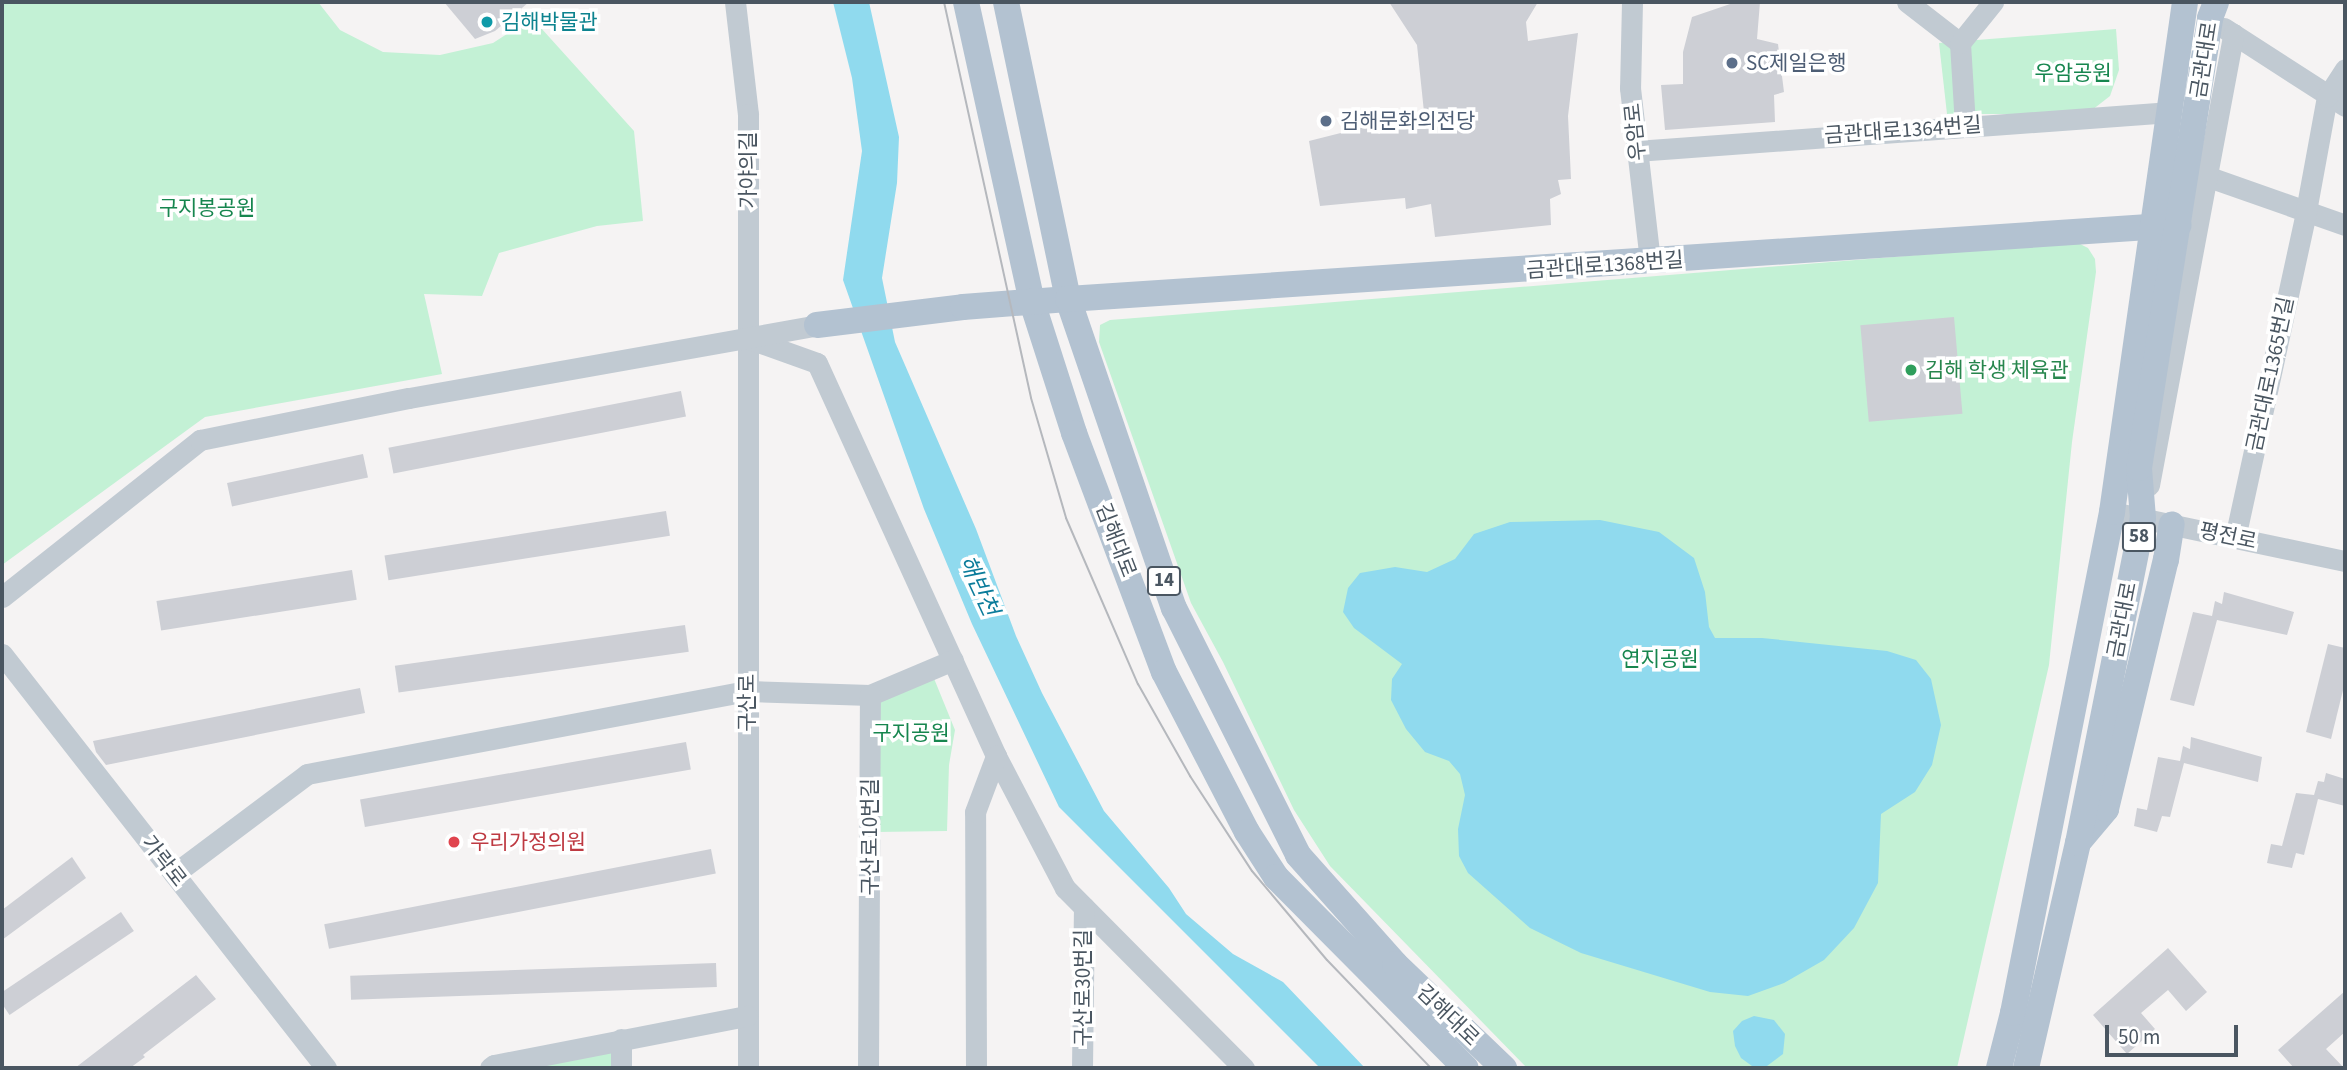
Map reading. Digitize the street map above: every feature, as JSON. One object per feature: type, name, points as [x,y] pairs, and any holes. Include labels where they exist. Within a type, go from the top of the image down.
[{"type":"main road","name":"김해대로","points":[[966,2],[1032,302],[1074,433],[1164,672],[1247,832],[1276,877],[1466,1068]]},
{"type":"main road","name":"김해대로","points":[[1006,2],[1068,299],[1174,608],[1298,855],[1395,964],[1504,1068]]},
{"type":"main road","name":"금관대로","points":[[1999,1068],[2016,999],[2112,512],[2185,2]]},
{"type":"main road","name":"금관대로","points":[[2026,1068],[2078,843],[2143,518],[2139,468],[2213,10]]},
{"type":"main road","name":"금관대로1368번길","points":[[817,325],[963,307],[1068,299],[2179,225]]},
{"type":"main road","points":[[2078,843],[2106,809],[2166,560],[2172,524]]},
{"type":"street","name":"가야의길","points":[[735,2],[748,114],[747,338]]},
{"type":"street","name":"우암로","points":[[1632,2],[1630,88],[1650,262]]},
{"type":"street","points":[[1908,2],[1960,43]]},
{"type":"street","points":[[1965,125],[1960,43],[1993,2]]},
{"type":"street","points":[[2213,10],[2233,34],[2336,102],[2345,69]]},
{"type":"street","points":[[2143,518],[2233,34]]},
{"type":"street","name":"금관대로1365번길","points":[[2235,538],[2306,211],[2336,102]]},
{"type":"street","name":"금관대로1364번길","points":[[1636,151],[2171,112]]},
{"type":"street","points":[[2206,176],[2345,225]]},
{"type":"street","points":[[2,597],[200,440],[409,398],[817,325]]},
{"type":"street","points":[[747,338],[817,363],[996,756],[1065,888],[1243,1068]]},
{"type":"street","name":"구산로","points":[[747,338],[748,1068]]},
{"type":"street","name":"평전로","points":[[2112,512],[2345,561]]},
{"type":"street","name":"가락로","points":[[2,654],[326,1068]]},
{"type":"street","points":[[174,874],[307,774],[747,691],[870,695],[953,660]]},
{"type":"street","name":"구산로10번길","points":[[869,1068],[870,695]]},
{"type":"street","points":[[976,1068],[975,812],[996,756]]},
{"type":"street","name":"구산로30번길","points":[[1082,1068],[1084,907]]},
{"type":"street","points":[[490,1068],[494,1065],[747,1016]]},
{"type":"street","points":[[621,1040],[621,1068]]},
{"type":"green space","name":"구지봉공원","points":[[2,2],[318,2],[340,30],[383,52],[440,55],[493,43],[532,18],[634,131],[643,221],[597,226],[499,253],[482,296],[424,294],[442,374],[205,417],[2,565]]},
{"type":"green space","name":"우암공원","points":[[2116,29],[2119,70],[2110,96],[2087,114],[1947,114],[1939,43]]},
{"type":"green space","name":"연지공원","points":[[2078,243],[2088,248],[2095,259],[2096,272],[2072,442],[2049,665],[1957,1068],[1527,1068],[1330,866],[1294,810],[1223,662],[1191,603],[1099,342],[1100,325],[1110,320]]},
{"type":"green space","name":"구지공원","points":[[933,676],[955,730],[949,765],[947,831],[877,832],[879,703]]},
{"type":"green space","points":[[615,1047],[615,1068],[507,1068]]},
{"type":"water","name":"해반천","points":[[833,2],[869,2],[899,137],[897,183],[882,278],[895,342],[976,529],[1016,636],[1042,693],[1104,811],[1169,888],[1186,914],[1233,954],[1283,982],[1365,1068],[1320,1068],[1059,807],[972,624],[924,509],[843,280],[862,151],[852,78]]},
{"type":"water","points":[[1600,520],[1659,532],[1694,558],[1705,592],[1709,627],[1715,638],[1762,638],[1887,651],[1916,660],[1931,679],[1941,725],[1932,765],[1915,792],[1881,814],[1878,883],[1854,928],[1824,960],[1784,983],[1748,996],[1710,992],[1581,953],[1530,928],[1468,873],[1459,856],[1458,829],[1465,795],[1460,774],[1449,761],[1425,752],[1406,729],[1391,700],[1392,679],[1402,664],[1354,628],[1343,612],[1348,588],[1360,573],[1395,567],[1427,572],[1455,559],[1474,534],[1510,522]]},
{"type":"water","points":[[1754,1016],[1774,1020],[1785,1034],[1783,1054],[1767,1066],[1752,1066],[1741,1058],[1735,1046],[1733,1031],[1742,1021]]},
{"type":"building","name":"김해박물관","points":[[444,2],[529,2],[495,31],[475,39]]},
{"type":"building","points":[[1389,2],[1538,2],[1526,22],[1528,41],[1578,33],[1568,116],[1571,179],[1558,180],[1561,194],[1550,199],[1551,225],[1435,237],[1431,204],[1406,209],[1405,198],[1320,206],[1309,141],[1424,112],[1417,45]]},
{"type":"building","name":"SC제일은행","points":[[1736,2],[1760,2],[1757,39],[1778,44],[1784,92],[1774,95],[1775,122],[1665,130],[1661,85],[1683,84],[1683,52],[1692,17]]},
{"type":"building","name":"김해 학생 체육관","points":[[1954,317],[1962,414],[1869,422],[1860,325]]},
{"type":"building","points":[[681,391],[686,417],[393,473],[388,448]]},
{"type":"building","points":[[363,454],[368,477],[232,506],[227,483]]},
{"type":"building","points":[[666,511],[670,536],[388,580],[385,556]]},
{"type":"building","points":[[352,570],[357,600],[161,631],[156,601]]},
{"type":"building","points":[[2224,592],[2294,612],[2287,635],[2217,620],[2194,706],[2170,700],[2193,612],[2212,616],[2215,601],[2222,604]]},
{"type":"building","points":[[685,625],[689,652],[399,693],[395,666]]},
{"type":"building","points":[[2328,644],[2345,648],[2345,682],[2331,739],[2306,732]]},
{"type":"building","points":[[360,688],[365,713],[106,765],[96,752],[93,741]]},
{"type":"building","points":[[2191,737],[2262,757],[2258,782],[2184,763],[2170,817],[2162,816],[2157,832],[2134,826],[2137,808],[2147,810],[2158,757],[2180,761],[2183,746],[2190,749]]},
{"type":"building","points":[[686,742],[691,770],[365,827],[360,799]]},
{"type":"building","points":[[2326,773],[2345,779],[2345,806],[2318,799],[2304,855],[2296,853],[2292,868],[2267,863],[2271,844],[2282,846],[2296,793],[2314,795],[2318,781],[2324,782]]},
{"type":"building","points":[[711,849],[716,874],[329,949],[324,924]]},
{"type":"building","points":[[72,857],[86,878],[2,940],[2,910]]},
{"type":"building","points":[[121,912],[134,931],[10,1015],[2,1004],[2,992]]},
{"type":"building","points":[[2168,948],[2207,992],[2186,1011],[2168,990],[2141,1013],[2155,1029],[2127,1054],[2093,1015]]},
{"type":"building","points":[[716,963],[717,987],[351,1000],[350,976]]},
{"type":"building","points":[[196,975],[216,999],[143,1055],[145,1057],[130,1068],[75,1068]]},
{"type":"building","points":[[2345,991],[2345,1032],[2326,1049],[2344,1068],[2294,1068],[2278,1050]]},
{"type":"tram line","points":[[944,2],[1031,398],[1066,518],[1138,684],[1190,776],[1252,871],[1327,960],[1431,1068]]},
{"type":"place","name":"김해박물관","points":[[487,22]]},
{"type":"place","name":"SC제일은행","points":[[1732,63]]},
{"type":"place","name":"김해문화의전당","points":[[1326,121]]},
{"type":"place","name":"김해 학생 체육관","points":[[1911,370]]},
{"type":"place","name":"우리가정의원","points":[[454,842]]}]
